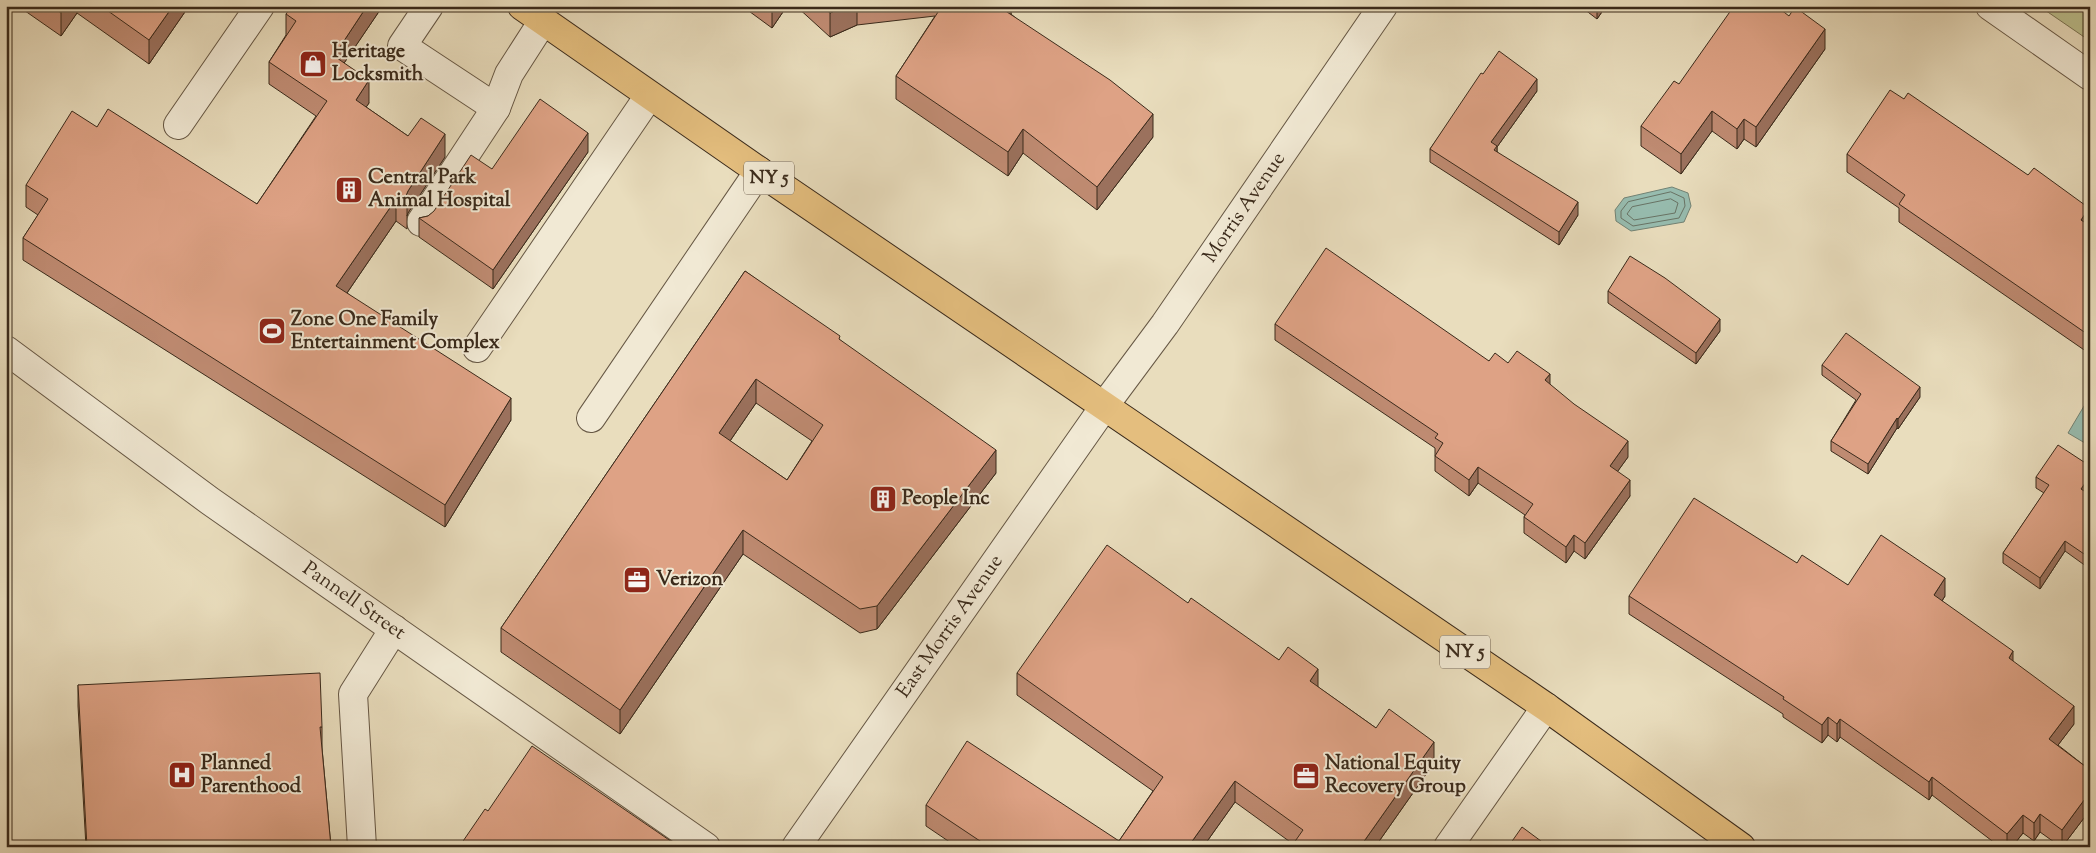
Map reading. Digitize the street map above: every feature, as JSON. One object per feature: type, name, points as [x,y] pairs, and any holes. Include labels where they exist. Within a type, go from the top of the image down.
[{"type":"main road","name":"NY 5","points":[[532,14],[1104,407],[1546,707],[1741,847]]},
{"type":"street","points":[[178,125],[260,6]]},
{"type":"street","points":[[429,6],[402,46],[496,108]]},
{"type":"street","name":"Morris Avenue","points":[[1104,407],[1165,324],[1383,6]]},
{"type":"street","points":[[1990,6],[2090,76]]},
{"type":"street","points":[[421,222],[496,108],[532,14]]},
{"type":"street","points":[[477,348],[649,96]]},
{"type":"street","points":[[591,418],[759,171]]},
{"type":"street","name":"Pannell Street","points":[[6,350],[202,495],[706,847]]},
{"type":"street","name":"East Morris Avenue","points":[[796,847],[1104,407]]},
{"type":"street","points":[[362,847],[353,694],[394,630]]},
{"type":"street","points":[[1448,847],[1546,707]]},
{"type":"green space","points":[[2039,6],[2090,6],[2090,41]]},
{"type":"water","points":[[1672,187],[1688,193],[1691,206],[1684,222],[1631,231],[1616,221],[1615,210],[1624,198]]},
{"type":"water","points":[[2090,396],[2090,446],[2068,433]]},
{"type":"building","points":[[52,6],[65,6],[61,13]]},
{"type":"building","points":[[101,6],[173,6],[149,40]]},
{"type":"building","name":"Zone One Family Entertainment Complex","points":[[292,6],[367,6],[334,56],[369,80],[356,100],[408,136],[421,118],[445,134],[408,191],[405,198],[407,206],[396,199],[336,286],[511,398],[445,505],[23,238],[48,199],[26,185],[72,111],[97,127],[108,109],[257,204],[327,101],[269,62],[296,21],[286,14]]},
{"type":"building","points":[[822,6],[846,6],[830,13]]},
{"type":"building","points":[[942,6],[1002,6],[1001,8],[1110,80],[1153,114],[1097,187],[1023,129],[1008,152],[896,76]]},
{"type":"building","points":[[1734,6],[1776,6],[1789,16],[1795,7],[1825,29],[1756,127],[1744,119],[1737,129],[1712,111],[1681,154],[1641,126],[1674,81],[1679,84]]},
{"type":"building","points":[[1499,51],[1537,79],[1491,142],[1497,146],[1494,150],[1578,202],[1559,232],[1430,149],[1481,73],[1483,74]]},
{"type":"building","points":[[1890,90],[1904,99],[1908,93],[2028,175],[2034,168],[2089,208],[2081,220],[2090,226],[2090,336],[1899,204],[1905,195],[1847,154]]},
{"type":"building","points":[[540,99],[588,133],[493,270],[419,218],[428,216],[434,211],[471,155],[492,169]]},
{"type":"building","points":[[1326,248],[1489,361],[1495,353],[1508,363],[1517,351],[1550,374],[1545,380],[1574,404],[1628,441],[1610,466],[1630,480],[1585,543],[1574,535],[1566,547],[1524,517],[1533,504],[1478,467],[1469,480],[1435,456],[1443,443],[1435,438],[1438,434],[1275,324]]},
{"type":"building","points":[[1630,256],[1665,278],[1720,319],[1696,353],[1608,291]]},
{"type":"building","points":[[745,271],[840,336],[839,339],[996,450],[877,606],[860,609],[743,530],[620,710],[501,628]],"holes":[[[756,379],[823,425],[787,480],[719,433]]]},
{"type":"building","points":[[1846,333],[1920,387],[1897,418],[1868,464],[1831,441],[1861,394],[1822,365]]},
{"type":"building","points":[[2058,445],[2090,466],[2090,476],[2081,489],[2090,495],[2090,558],[2065,541],[2040,578],[2003,553],[2049,485],[2036,477]]},
{"type":"building","points":[[1694,498],[1797,563],[1802,555],[1848,585],[1881,535],[1945,578],[1934,595],[2013,651],[2009,658],[2074,706],[2049,739],[2090,770],[2090,792],[2062,830],[2040,814],[2034,823],[2023,815],[2007,834],[1932,777],[1929,782],[1840,719],[1837,724],[1828,717],[1822,725],[1783,699],[1784,697],[1629,596]]},
{"type":"building","points":[[1107,545],[1188,603],[1191,598],[1279,660],[1288,647],[1318,669],[1310,681],[1376,728],[1389,709],[1434,742],[1360,847],[1291,847],[1303,830],[1235,781],[1188,847],[989,847],[926,805],[967,741],[1119,841],[1163,777],[1017,673]]},
{"type":"building","name":"Planned Parenthood","points":[[320,673],[322,727],[320,727],[331,847],[87,847],[78,685]]},
{"type":"building","points":[[532,746],[675,844],[673,847],[459,847],[485,809],[488,811]]},
{"type":"building","points":[[1522,827],[1549,847],[1508,847]]},
{"type":"place","name":"Heritage Locksmith","points":[[313,64]]},
{"type":"place","name":"Central Park Animal Hospital","points":[[349,190]]},
{"type":"place","name":"Zone One Family Entertainment Complex","points":[[272,331]]},
{"type":"place","name":"People Inc","points":[[883,499]]},
{"type":"place","name":"Verizon","points":[[637,580]]},
{"type":"place","name":"Planned Parenthood","points":[[182,775]]},
{"type":"place","name":"National Equity Recovery Group","points":[[1306,776]]}]
